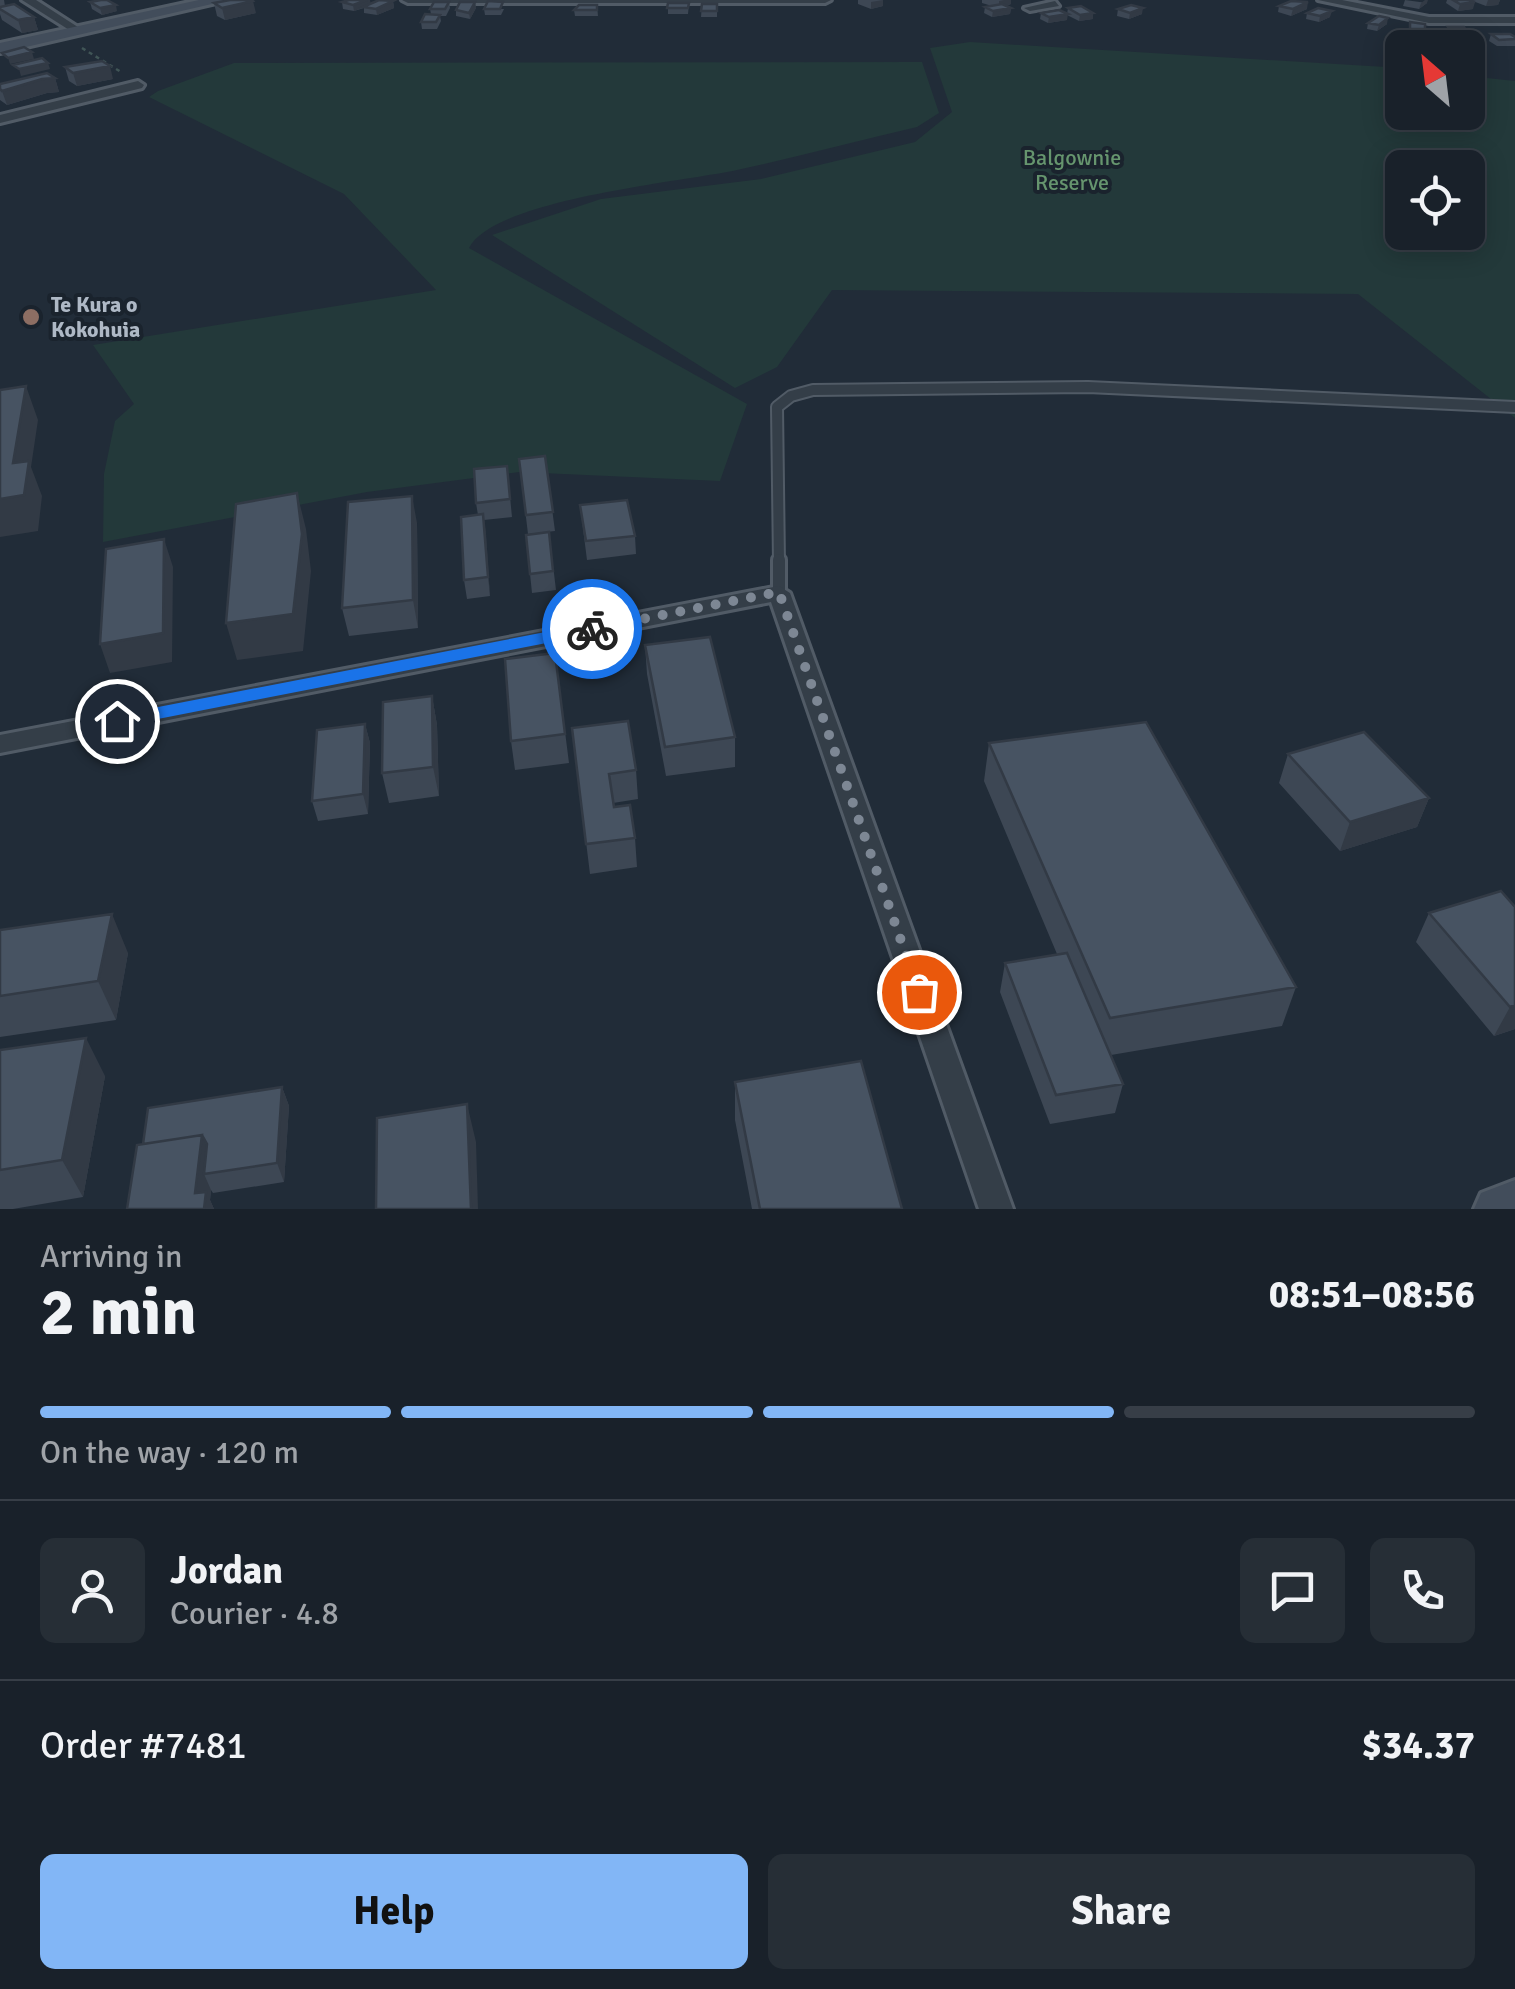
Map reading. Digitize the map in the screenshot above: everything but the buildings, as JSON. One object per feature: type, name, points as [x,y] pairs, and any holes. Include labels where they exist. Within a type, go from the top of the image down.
[{"type":"main road","points":[[0,48],[220,0]]},
{"type":"main road","points":[[1498,1209],[1515,1203]]},
{"type":"street","points":[[28,0],[69,33]]},
{"type":"street","points":[[408,0],[825,0]]},
{"type":"street","points":[[1324,0],[1429,20],[1515,20]]},
{"type":"street","points":[[0,118],[138,85]]},
{"type":"street","points":[[0,744],[779,592],[996,1209]]},
{"type":"lane","points":[[779,592],[777,408],[802,393],[1088,387],[1515,407]]},
{"type":"path","points":[[69,33],[138,85]]},
{"type":"green space","name":"Balgownie Reserve","points":[[970,42],[1385,67],[1385,130],[1485,130],[1485,78],[1515,81],[1515,418],[1358,294],[832,290],[777,367],[735,388],[492,235],[601,199],[761,179],[915,142],[952,112],[930,48]]},
{"type":"green space","points":[[922,62],[939,113],[917,127],[737,170],[550,205],[485,231],[469,248],[747,404],[720,481],[519,472],[367,492],[103,542],[104,474],[115,421],[134,404],[93,345],[436,290],[344,194],[149,97],[158,91],[234,63]]},
{"type":"way so far","points":[[592,629],[779,592],[919,992]]},
{"type":"place","name":"Te Kura o Kokohuia","points":[[31,317]]},
{"type":"route","points":[[117,721],[592,629]]}]
